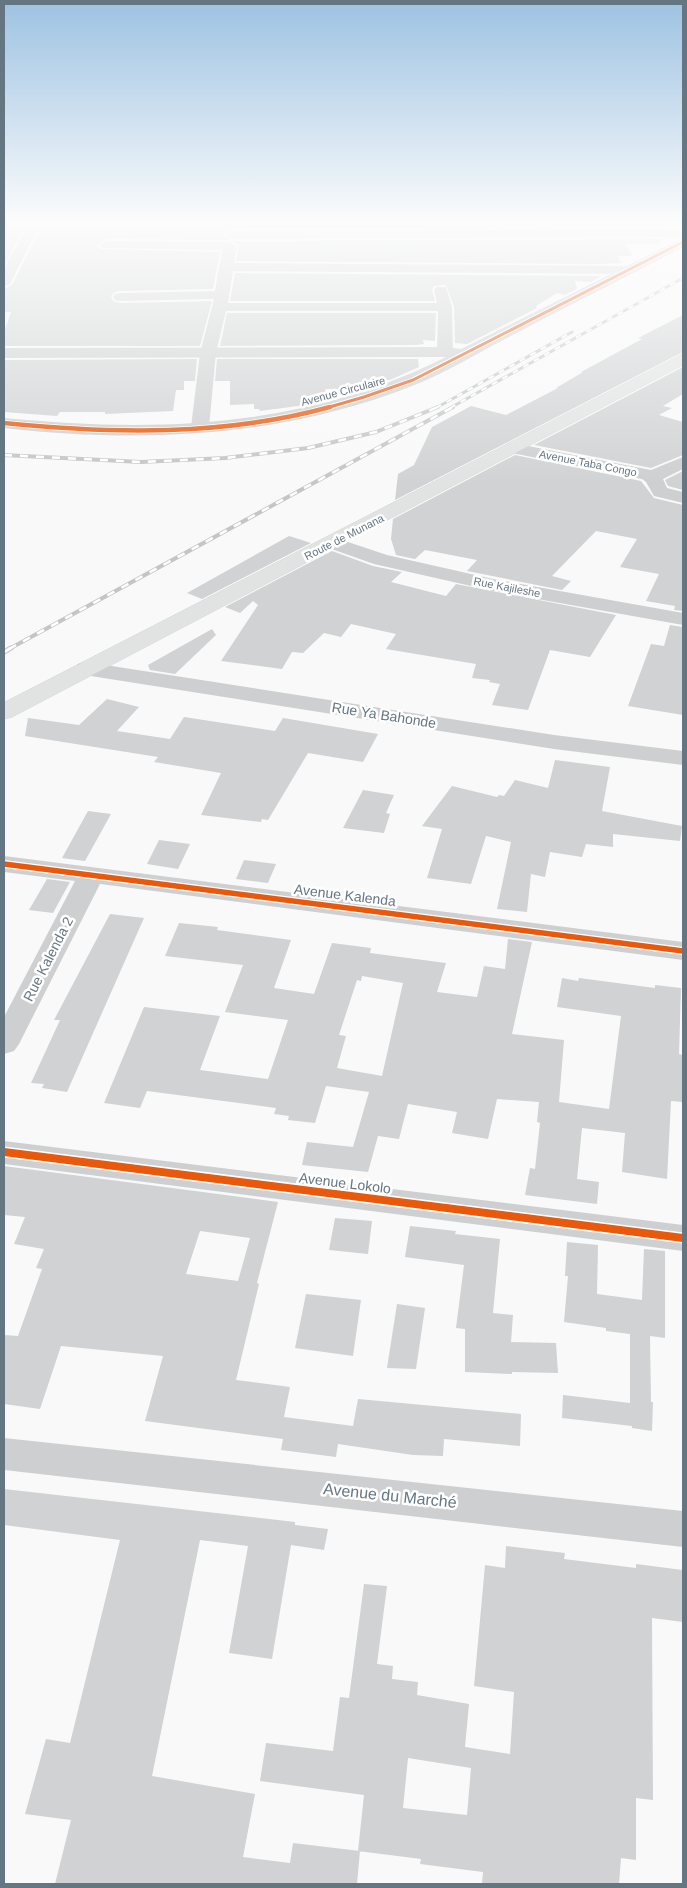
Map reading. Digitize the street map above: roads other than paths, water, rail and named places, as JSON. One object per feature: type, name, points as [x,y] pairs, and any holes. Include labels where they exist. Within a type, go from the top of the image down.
[{"type":"main road","name":"Route de Munana","points":[[4,712],[683,360]]},
{"type":"street","points":[[200,427],[208,353],[219,309]]},
{"type":"street","points":[[444,352],[445,309]]},
{"type":"street","name":"Avenue Circulaire","points":[[4,423],[42,428],[120,431],[200,427],[275,418],[326,408],[376,395],[413,380],[550,309]]},
{"type":"street","points":[[4,353],[444,352],[463,354]]},
{"type":"street","name":"Avenue Taba Congo","points":[[513,448],[652,477],[658,491],[683,498]]},
{"type":"street","points":[[652,477],[683,462]]},
{"type":"street","name":"Rue Kajileshe","points":[[333,543],[380,560],[484,582],[683,619]]},
{"type":"street","name":"Rue Ya Bahonde","points":[[86,669],[554,742],[683,758]]},
{"type":"street","name":"Avenue Kalenda","points":[[4,864],[683,951]]},
{"type":"street","name":"Rue Kalenda 2","points":[[4,1044],[92,874]]},
{"type":"street","name":"Avenue Lokolo","points":[[4,1152],[683,1238]]},
{"type":"street","name":"Avenue du Marché","points":[[4,1454],[683,1529]]},
{"type":"railway","points":[[450,408],[627,309]]},
{"type":"railway","points":[[437,407],[572,332]]},
{"type":"railway","points":[[4,455],[141,462],[225,458],[308,448],[376,432],[437,407]]},
{"type":"railway","points":[[9,649],[453,407]]},
{"type":"railway","points":[[4,652],[11,648]]}]
